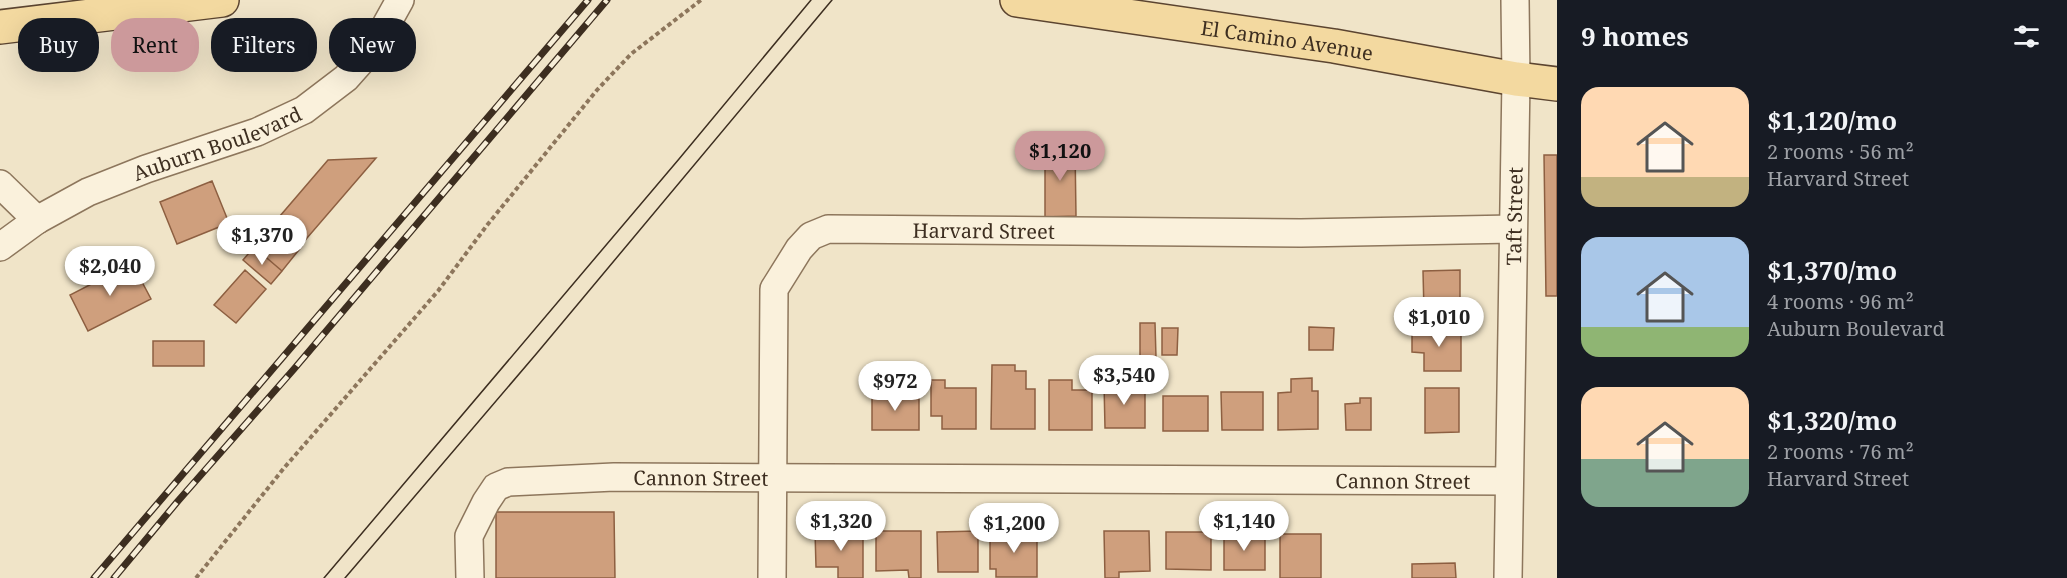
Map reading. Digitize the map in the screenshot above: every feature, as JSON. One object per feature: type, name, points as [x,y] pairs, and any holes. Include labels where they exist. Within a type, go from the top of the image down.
[{"type":"main road","points":[[0,27],[222,0]]},
{"type":"main road","name":"El Camino Avenue","points":[[1017,0],[1334,46],[1516,79],[1557,84]]},
{"type":"street","name":"Auburn Boulevard","points":[[0,247],[37,220],[88,192],[146,169],[257,132],[304,110],[346,78],[362,60],[380,36],[400,0]]},
{"type":"street","name":"Taft Street","points":[[1508,578],[1516,79],[1515,0]]},
{"type":"street","points":[[0,184],[37,220]]},
{"type":"street","name":"Harvard Street","points":[[772,578],[774,289],[799,249],[811,236],[828,229],[1278,232],[1513,229]]},
{"type":"street","name":"Cannon Street","points":[[470,578],[469,536],[496,487],[508,482],[614,477],[1509,481]]},
{"type":"path","points":[[196,578],[284,468],[438,291],[488,224],[597,90],[631,54],[700,0]]},
{"type":"building","points":[[1045,147],[1075,147],[1076,216],[1045,217]]},
{"type":"building","points":[[1544,155],[1557,155],[1557,296],[1546,296]]},
{"type":"building","points":[[376,158],[301,245],[274,223],[328,160]]},
{"type":"building","points":[[212,181],[229,223],[177,244],[160,202]]},
{"type":"building","points":[[274,223],[302,246],[282,271],[254,247]]},
{"type":"building","points":[[254,247],[282,271],[271,284],[243,260]]},
{"type":"building","points":[[132,263],[151,299],[88,331],[70,295]]},
{"type":"building","points":[[245,270],[266,289],[236,323],[214,305]]},
{"type":"building","points":[[1460,270],[1460,312],[1424,312],[1423,271]]},
{"type":"building","points":[[1140,323],[1155,323],[1156,357],[1140,358]]},
{"type":"building","points":[[1309,327],[1334,328],[1333,350],[1309,350]]},
{"type":"building","points":[[1412,327],[1461,327],[1461,371],[1424,371],[1424,353],[1412,352]]},
{"type":"building","points":[[1162,328],[1178,328],[1177,355],[1162,355]]},
{"type":"building","points":[[153,341],[204,341],[204,366],[153,366]]},
{"type":"building","points":[[992,365],[1015,365],[1015,371],[1026,371],[1026,389],[1035,389],[1035,429],[991,429]]},
{"type":"building","points":[[1312,378],[1312,391],[1318,391],[1318,429],[1278,430],[1278,393],[1291,392],[1291,379]]},
{"type":"building","points":[[931,380],[945,380],[945,388],[976,388],[976,429],[942,429],[942,416],[931,416]]},
{"type":"building","points":[[1049,380],[1072,380],[1072,390],[1092,390],[1092,430],[1049,430]]},
{"type":"building","points":[[1104,383],[1136,383],[1136,390],[1145,390],[1145,428],[1105,428]]},
{"type":"building","points":[[1425,388],[1459,388],[1459,432],[1425,433]]},
{"type":"building","points":[[1221,392],[1263,392],[1263,430],[1222,430]]},
{"type":"building","points":[[872,393],[919,393],[919,430],[872,430]]},
{"type":"building","points":[[1163,396],[1208,396],[1208,431],[1163,431]]},
{"type":"building","points":[[1360,398],[1371,398],[1371,430],[1346,430],[1345,404],[1360,403]]},
{"type":"building","points":[[496,512],[614,512],[615,578],[496,578]]},
{"type":"building","points":[[863,530],[863,578],[838,578],[838,567],[816,567],[815,531]]},
{"type":"building","points":[[876,531],[921,531],[921,578],[909,578],[908,570],[876,571]]},
{"type":"building","points":[[978,531],[978,572],[938,572],[937,532]]},
{"type":"building","points":[[1104,531],[1149,531],[1150,571],[1119,572],[1119,578],[1105,578]]},
{"type":"building","points":[[990,532],[1037,532],[1037,577],[996,577],[996,569],[990,569]]},
{"type":"building","points":[[1166,532],[1211,532],[1211,570],[1166,569]]},
{"type":"building","points":[[1224,534],[1265,534],[1265,570],[1224,570]]},
{"type":"building","points":[[1280,534],[1321,534],[1321,578],[1280,578]]},
{"type":"building","points":[[1455,563],[1456,578],[1412,578],[1412,564]]},
{"type":"tram line","points":[[324,578],[811,0]]},
{"type":"tram line","points":[[345,578],[537,353],[832,0]]},
{"type":"railway","points":[[94,578],[588,0]]},
{"type":"railway","points":[[114,578],[607,0]]}]
